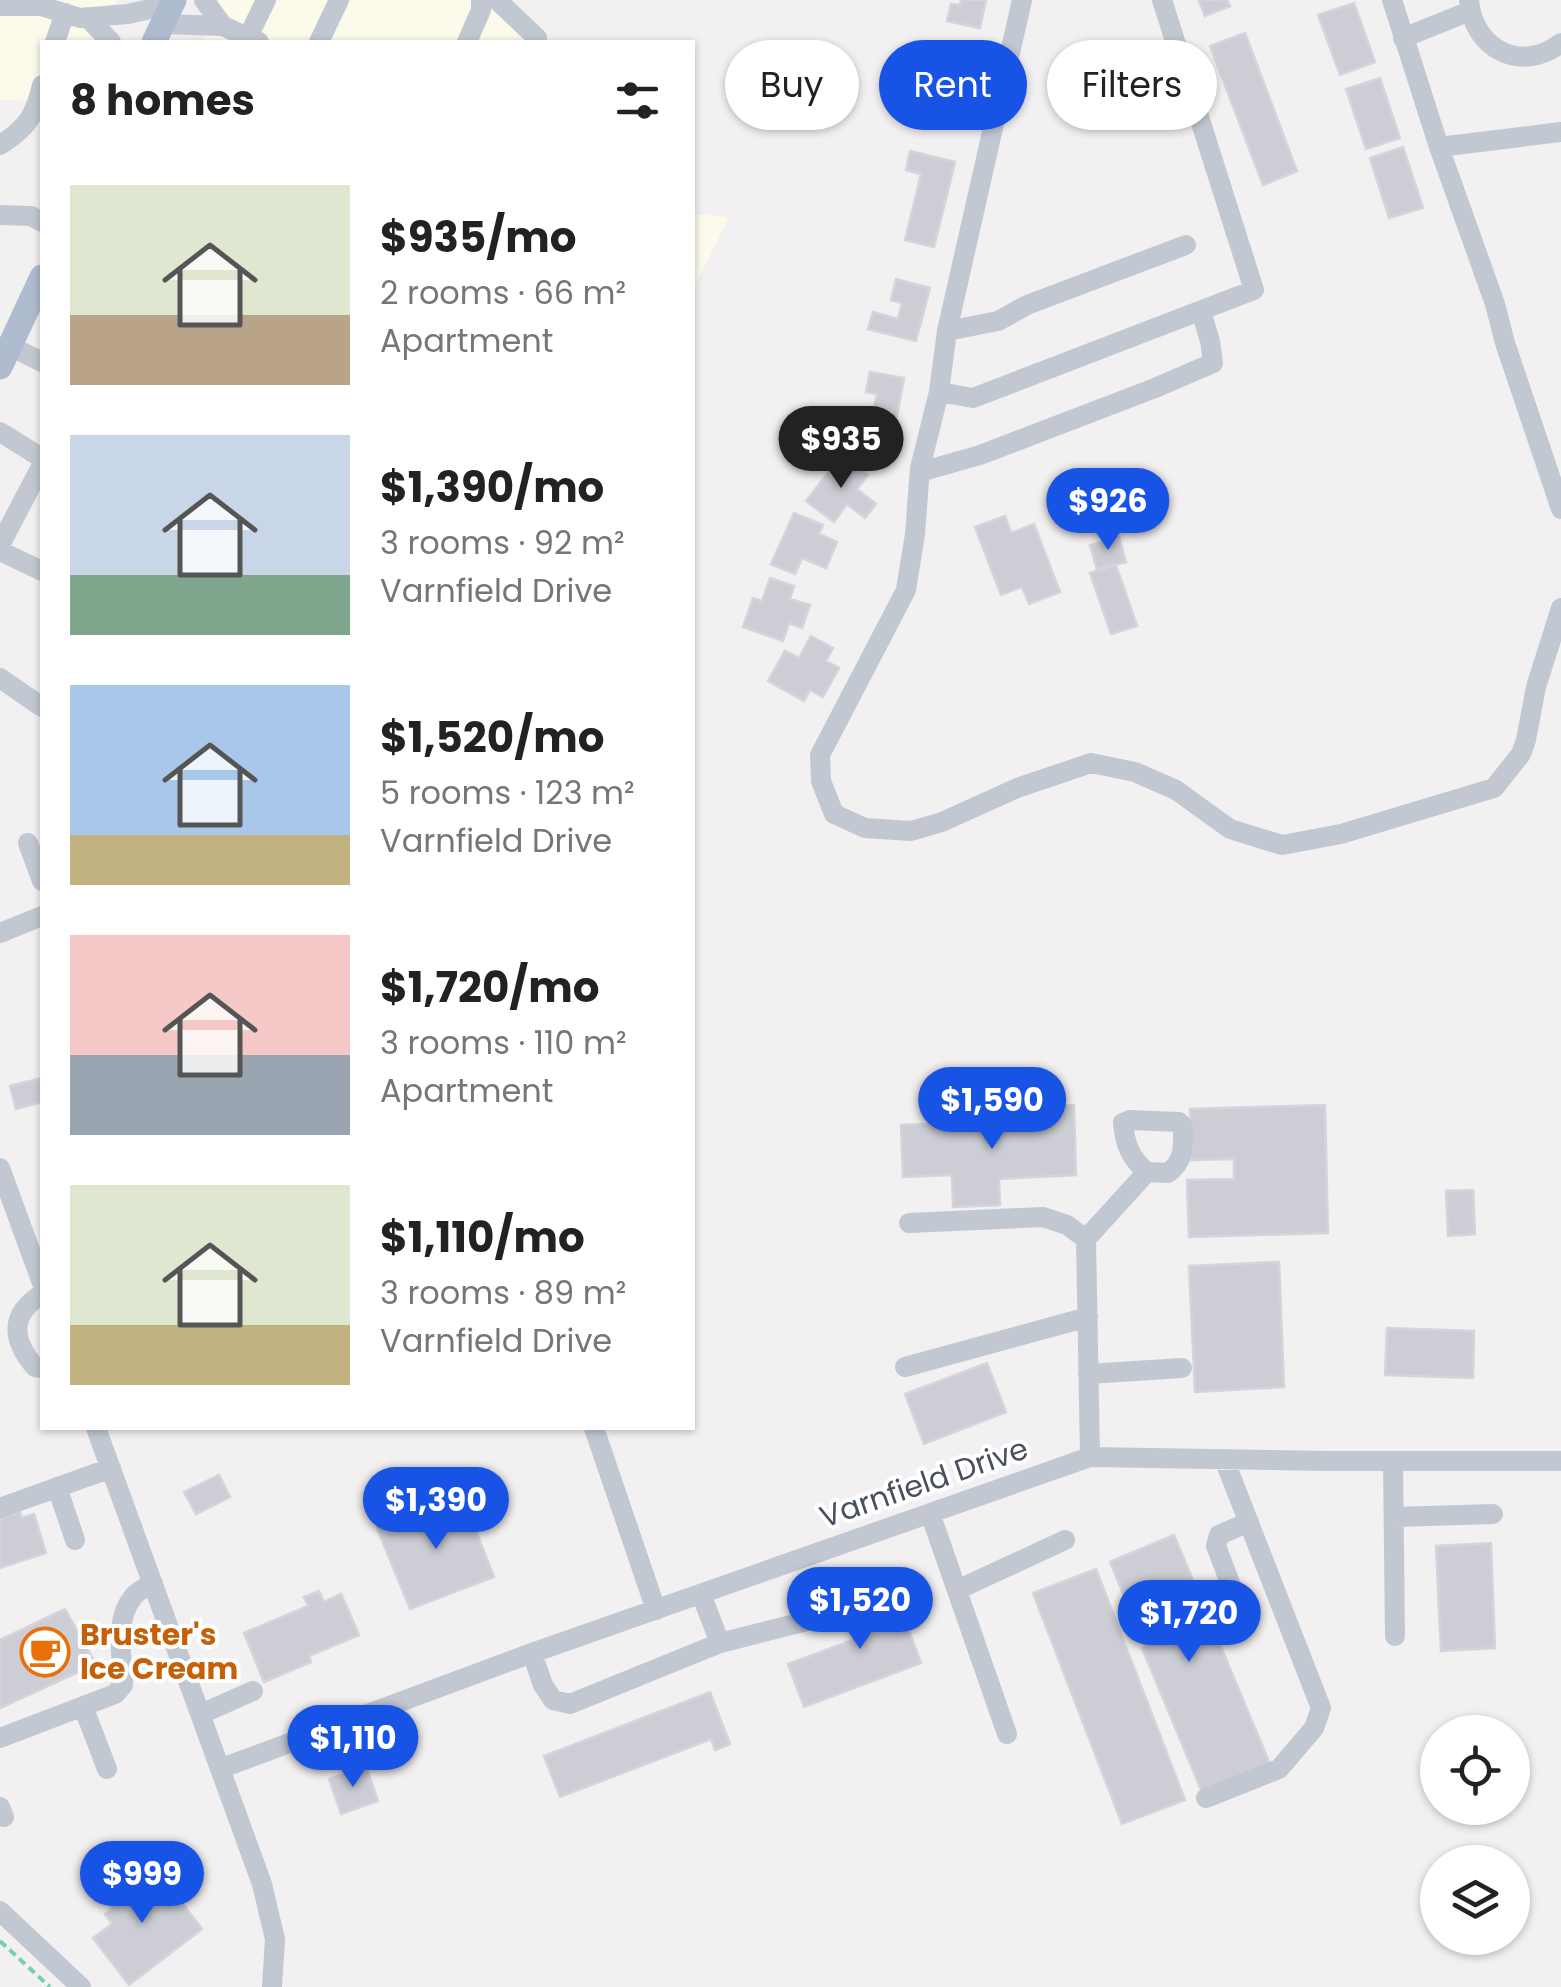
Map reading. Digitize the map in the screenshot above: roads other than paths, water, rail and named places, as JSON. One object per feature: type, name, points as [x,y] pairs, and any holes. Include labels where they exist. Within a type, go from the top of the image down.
[{"type":"main road","points":[[5,357],[40,282]]},
{"type":"street","points":[[204,0],[224,26]]},
{"type":"street","points":[[0,6],[40,6],[80,18],[128,14],[166,18],[224,26],[253,40],[266,0]]},
{"type":"street","points":[[320,40],[339,0]]},
{"type":"street","points":[[467,40],[481,0]]},
{"type":"street","points":[[497,0],[536,40]]},
{"type":"street","points":[[1022,0],[947,331],[939,392],[920,472],[906,590],[820,755],[821,781],[834,814],[865,828],[911,831],[1091,763],[1135,772],[1176,790],[1230,829],[1282,845],[1341,834],[1494,788],[1526,740],[1536,687],[1561,608]]},
{"type":"street","points":[[939,392],[973,398],[1254,290],[1162,0]]},
{"type":"street","points":[[1392,0],[1559,495]]},
{"type":"street","points":[[1403,38],[1470,5],[1478,32],[1506,54],[1523,57],[1560,46]]},
{"type":"street","points":[[56,40],[65,13]]},
{"type":"street","points":[[87,17],[108,40]]},
{"type":"street","points":[[0,145],[24,128],[36,110],[40,93]]},
{"type":"street","points":[[1439,146],[1561,132]]},
{"type":"street","points":[[0,216],[30,216],[40,221]]},
{"type":"street","points":[[947,331],[998,322],[1027,305],[1186,245]]},
{"type":"street","points":[[920,472],[980,455],[1213,364],[1201,310]]},
{"type":"street","points":[[5,357],[40,362]]},
{"type":"street","points":[[0,432],[40,460]]},
{"type":"street","points":[[40,465],[0,548],[40,570]]},
{"type":"street","points":[[0,678],[40,705]]},
{"type":"street","points":[[28,843],[40,876]]},
{"type":"street","points":[[0,933],[40,917]]},
{"type":"street","points":[[0,1168],[40,1278]]},
{"type":"street","points":[[1090,1457],[1086,1238],[1147,1172]]},
{"type":"street","points":[[909,1223],[1043,1217],[1067,1224],[1086,1238]]},
{"type":"street","points":[[40,1295],[18,1318],[20,1345],[35,1367],[40,1368]]},
{"type":"street","points":[[905,1367],[1088,1317]]},
{"type":"street","points":[[1088,1374],[1182,1368]]},
{"type":"street","points":[[595,1430],[656,1610]]},
{"type":"street","points":[[98,1431],[222,1768],[269,1908],[275,1939],[272,1987]]},
{"type":"street","name":"Varnfield Drive","points":[[222,1768],[532,1653],[1090,1457],[1561,1461]]},
{"type":"street","points":[[1206,1798],[1279,1768],[1314,1728],[1321,1708],[1224,1459]]},
{"type":"street","points":[[1393,1461],[1395,1636]]},
{"type":"street","points":[[0,1508],[111,1468]]},
{"type":"street","points":[[57,1487],[75,1540]]},
{"type":"street","points":[[930,1513],[1007,1734]]},
{"type":"street","points":[[1394,1517],[1493,1514]]},
{"type":"street","points":[[1232,1588],[1216,1546],[1220,1534],[1249,1522]]},
{"type":"street","points":[[957,1590],[1065,1540]]},
{"type":"street","points":[[0,1738],[115,1694],[123,1685],[120,1636],[124,1618],[134,1595],[154,1584]]},
{"type":"street","points":[[702,1594],[720,1643]]},
{"type":"street","points":[[532,1653],[543,1685],[553,1700],[570,1704],[720,1643],[842,1612]]},
{"type":"street","points":[[201,1714],[253,1691]]},
{"type":"street","points":[[83,1706],[107,1769]]},
{"type":"street","points":[[0,1911],[81,1987]]},
{"type":"place","name":"Bruster's Ice Cream","points":[[45,1652]]}]
